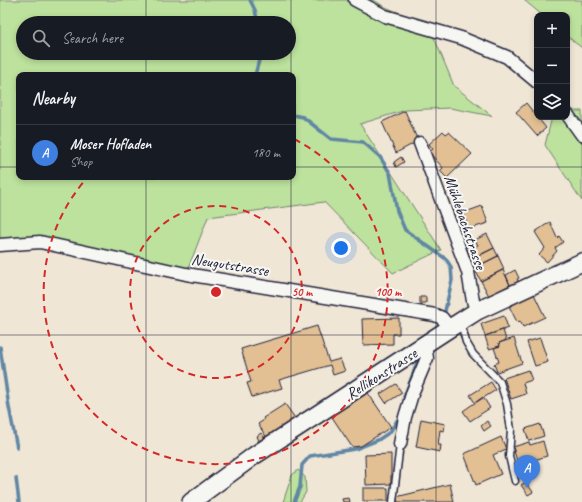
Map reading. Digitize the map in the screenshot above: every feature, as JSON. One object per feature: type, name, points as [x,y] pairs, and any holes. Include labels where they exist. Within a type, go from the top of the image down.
[{"type":"street","points":[[355,0],[385,16],[461,38],[507,57],[534,80]]},
{"type":"street","points":[[570,118],[582,135]]},
{"type":"street","name":"Mühlebachstrasse","points":[[420,143],[468,272],[473,301],[477,311]]},
{"type":"street","name":"Neugutstrasse","points":[[0,245],[40,242],[186,274],[435,315],[455,324]]},
{"type":"street","name":"Rellikonstrasse","points":[[191,502],[255,455],[455,324],[477,311],[582,262]]},
{"type":"street","points":[[400,444],[405,417],[413,391],[427,358],[425,344]]},
{"type":"lane","points":[[455,324],[473,354],[500,382],[505,397],[511,430],[509,456],[515,481]]},
{"type":"lane","points":[[393,502],[400,444]]},
{"type":"green space","points":[[0,0],[374,0],[383,6],[429,25],[454,86],[492,116],[450,108],[406,110],[360,124],[441,250],[393,273],[324,202],[208,217],[186,274],[40,242],[0,245]]},
{"type":"green space","points":[[524,0],[582,0],[582,48],[570,38],[570,12],[538,12]]},
{"type":"green space","points":[[570,111],[582,111],[582,201],[545,145],[551,120],[570,120]]},
{"type":"green space","points":[[298,470],[305,477],[306,492],[300,502],[283,502],[292,475]]},
{"type":"building","points":[[526,103],[534,113],[534,120],[540,120],[546,128],[537,136],[516,112]]},
{"type":"building","points":[[405,111],[418,141],[396,153],[382,122]]},
{"type":"building","points":[[443,131],[446,134],[449,132],[472,154],[447,178],[440,171],[443,168],[429,152],[433,149],[429,144]]},
{"type":"building","points":[[401,157],[404,162],[396,167],[394,162]]},
{"type":"building","points":[[482,206],[488,223],[469,229],[463,213]]},
{"type":"building","points":[[550,222],[557,238],[559,236],[563,242],[555,248],[557,251],[547,262],[539,255],[545,248],[535,232]]},
{"type":"building","points":[[487,234],[494,248],[470,260],[466,251],[478,245],[475,240]]},
{"type":"building","points":[[494,248],[498,256],[474,268],[470,260]]},
{"type":"building","points":[[498,256],[504,269],[481,281],[474,268]]},
{"type":"building","points":[[503,270],[510,285],[489,296],[481,281]]},
{"type":"building","points":[[515,270],[519,278],[517,279],[519,283],[506,290],[505,288],[510,285],[506,275]]},
{"type":"building","points":[[533,292],[545,317],[523,327],[520,321],[517,322],[508,304]]},
{"type":"building","points":[[420,297],[426,297],[426,303],[420,303]]},
{"type":"building","points":[[504,316],[508,328],[485,336],[481,324]]},
{"type":"building","points":[[399,318],[399,334],[393,334],[393,344],[363,345],[362,319]]},
{"type":"building","points":[[317,326],[329,362],[340,359],[345,371],[333,375],[330,365],[279,380],[282,388],[252,397],[247,383],[251,382],[241,349]]},
{"type":"building","points":[[503,330],[506,340],[499,343],[500,346],[489,349],[485,336]]},
{"type":"building","points":[[514,338],[522,363],[497,372],[494,364],[499,362],[494,348],[500,346],[499,343]]},
{"type":"building","points":[[540,338],[548,362],[535,366],[527,342]]},
{"type":"building","points":[[528,370],[532,380],[523,383],[526,394],[511,399],[504,378]]},
{"type":"building","points":[[491,382],[496,390],[475,403],[470,395]]},
{"type":"building","points":[[396,384],[402,393],[386,403],[380,394]]},
{"type":"building","points":[[366,390],[391,427],[361,446],[352,447],[330,414]]},
{"type":"building","points":[[483,397],[490,408],[470,421],[463,411]]},
{"type":"building","points":[[285,404],[297,421],[267,438],[258,424],[264,420],[263,418]]},
{"type":"building","points":[[421,419],[445,424],[444,431],[440,430],[438,445],[441,445],[440,452],[416,447]]},
{"type":"building","points":[[487,421],[491,426],[484,431],[481,426]]},
{"type":"building","points":[[540,424],[544,436],[529,441],[525,429]]},
{"type":"building","points":[[261,433],[265,438],[259,441],[257,436]]},
{"type":"building","points":[[501,437],[506,449],[493,455],[501,474],[476,485],[464,454]]},
{"type":"building","points":[[543,441],[547,456],[518,465],[513,447],[529,442],[530,445]]},
{"type":"building","points":[[391,454],[391,484],[366,485],[365,455]]},
{"type":"building","points":[[526,482],[533,492],[528,495],[521,485]]},
{"type":"building","points":[[450,484],[454,502],[398,502],[396,497]]},
{"type":"building","points":[[363,488],[388,488],[388,501],[363,501]]},
{"type":"building","points":[[349,498],[350,502],[343,502],[342,499]]},
{"type":"waterway","points":[[250,0],[256,16]]},
{"type":"waterway","points":[[256,72],[259,60]]},
{"type":"waterway","points":[[296,116],[303,117],[331,139],[363,142],[380,157],[390,173],[397,211],[405,230],[446,259],[451,267],[452,280],[445,311]]},
{"type":"waterway","points":[[0,347],[17,448]]},
{"type":"waterway","points":[[404,397],[417,363]]},
{"type":"waterway","points":[[294,502],[300,487],[302,465],[310,456],[355,449],[378,440],[390,432],[398,419]]},
{"type":"waterway","points":[[16,478],[19,502]]},
{"type":"place","name":"Moser Hofladen","points":[[527,488]]}]
